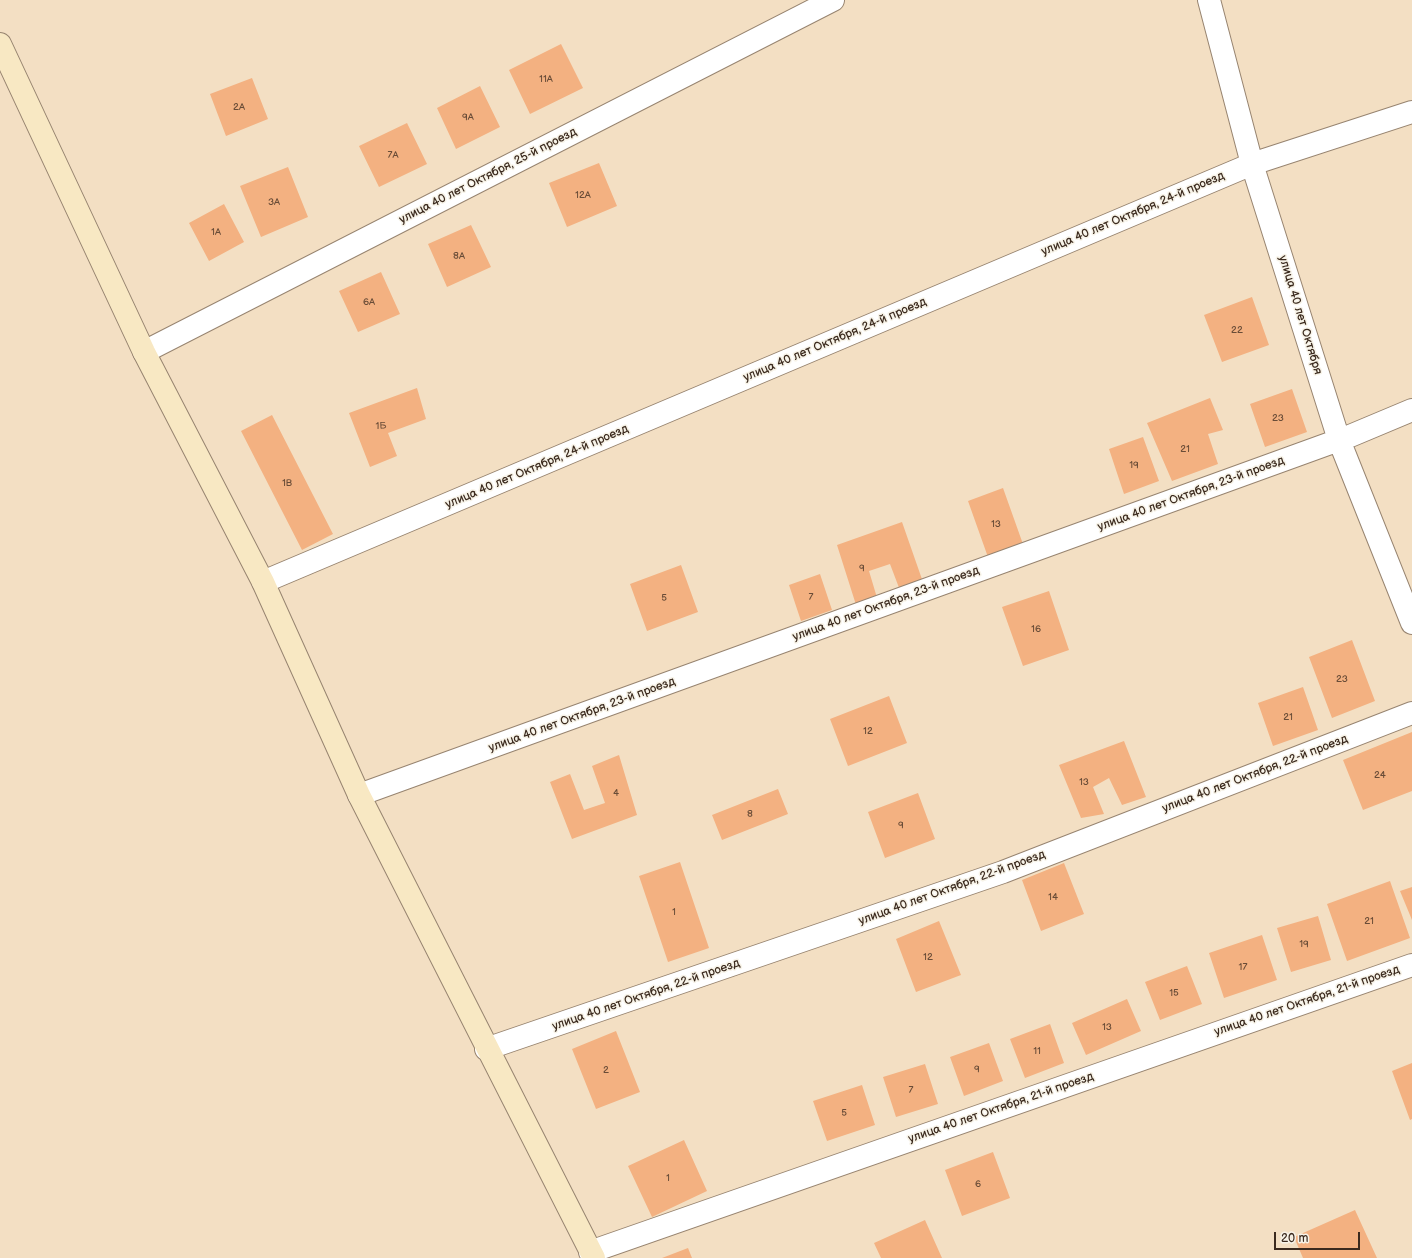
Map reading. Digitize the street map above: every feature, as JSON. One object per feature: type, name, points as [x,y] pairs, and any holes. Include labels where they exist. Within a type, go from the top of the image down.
[{"type":"street","name":"улица 40 лет Октября, 25-й проезд","points":[[144,352],[833,0]]},
{"type":"street","name":"улица 40 лет Октября","points":[[1210,0],[1252,164],[1339,440],[1412,623]]},
{"type":"street","points":[[0,44],[144,352],[264,582],[359,795],[486,1049],[592,1255]]},
{"type":"street","name":"улица 40 лет Октября, 24-й проезд","points":[[264,582],[1252,164],[1412,112]]},
{"type":"street","name":"улица 40 лет Октября, 23-й проезд","points":[[359,795],[1339,440],[1412,410]]},
{"type":"street","name":"улица 40 лет Октября, 22-й проезд","points":[[486,1049],[1003,872],[1412,713]]},
{"type":"street","name":"улица 40 лет Октября, 21-й проезд","points":[[592,1255],[1412,965]]},
{"type":"building","points":[[561,44],[583,88],[530,114],[509,70]]},
{"type":"building","points":[[252,78],[268,119],[226,136],[210,94]]},
{"type":"building","points":[[480,86],[500,127],[456,149],[437,108]]},
{"type":"building","points":[[407,123],[427,164],[379,187],[359,146]]},
{"type":"building","points":[[599,163],[617,206],[567,227],[549,183]]},
{"type":"building","points":[[288,167],[308,217],[261,237],[240,186]]},
{"type":"building","points":[[224,204],[244,242],[209,261],[189,223]]},
{"type":"building","points":[[471,225],[491,267],[447,287],[428,244]]},
{"type":"building","points":[[381,272],[400,314],[358,332],[339,291]]},
{"type":"building","points":[[1252,297],[1269,345],[1222,362],[1204,315]]},
{"type":"building","points":[[417,388],[426,419],[388,433],[397,456],[370,467],[349,413]]},
{"type":"building","points":[[1292,389],[1307,432],[1265,447],[1250,404]]},
{"type":"building","points":[[1210,398],[1223,430],[1208,434],[1218,464],[1172,481],[1147,423]]},
{"type":"building","points":[[272,415],[333,534],[302,550],[241,431]]},
{"type":"building","points":[[1143,437],[1159,481],[1124,494],[1109,449]]},
{"type":"building","points":[[1003,488],[1024,547],[989,560],[968,501]]},
{"type":"building","points":[[902,522],[924,585],[901,593],[890,564],[869,571],[878,601],[857,608],[837,545]]},
{"type":"building","points":[[681,565],[698,612],[647,631],[630,584]]},
{"type":"building","points":[[820,574],[832,610],[801,621],[789,585]]},
{"type":"building","points":[[1049,591],[1069,650],[1023,666],[1002,607]]},
{"type":"building","points":[[1352,640],[1375,701],[1332,718],[1309,657]]},
{"type":"building","points":[[1303,687],[1318,730],[1273,746],[1258,703]]},
{"type":"building","points":[[889,696],[907,743],[848,766],[830,719]]},
{"type":"building","points":[[1412,732],[1412,791],[1363,810],[1343,760]]},
{"type":"building","points":[[1124,741],[1146,797],[1122,805],[1109,778],[1093,787],[1104,814],[1081,818],[1059,765]]},
{"type":"building","points":[[619,755],[637,815],[572,839],[550,782],[570,774],[584,810],[605,803],[592,766]]},
{"type":"building","points":[[778,789],[788,814],[722,840],[712,815]]},
{"type":"building","points":[[918,793],[935,839],[885,858],[868,812]]},
{"type":"building","points":[[680,862],[709,948],[668,962],[639,876]]},
{"type":"building","points":[[1064,863],[1084,914],[1041,931],[1022,880]]},
{"type":"building","points":[[1390,881],[1410,938],[1347,961],[1327,904]]},
{"type":"building","points":[[1412,887],[1412,920],[1400,891]]},
{"type":"building","points":[[1318,916],[1331,960],[1291,972],[1277,928]]},
{"type":"building","points":[[939,921],[961,975],[916,992],[896,939]]},
{"type":"building","points":[[1262,935],[1277,980],[1224,998],[1209,953]]},
{"type":"building","points":[[1187,966],[1202,1004],[1160,1020],[1145,982]]},
{"type":"building","points":[[1127,999],[1141,1031],[1086,1055],[1072,1023]]},
{"type":"building","points":[[1050,1024],[1064,1063],[1025,1078],[1010,1039]]},
{"type":"building","points":[[616,1031],[640,1092],[596,1109],[572,1049]]},
{"type":"building","points":[[989,1043],[1003,1081],[964,1096],[950,1057]]},
{"type":"building","points":[[1412,1063],[1412,1119],[1410,1120],[1392,1071]]},
{"type":"building","points":[[925,1064],[938,1104],[896,1117],[883,1077]]},
{"type":"building","points":[[862,1085],[875,1125],[827,1141],[813,1101]]},
{"type":"building","points":[[684,1140],[707,1191],[652,1217],[628,1166]]},
{"type":"building","points":[[993,1152],[1010,1198],[962,1216],[945,1170]]},
{"type":"building","points":[[1355,1210],[1377,1258],[1303,1258],[1294,1237]]},
{"type":"building","points":[[925,1220],[942,1258],[881,1258],[874,1243]]},
{"type":"building","points":[[688,1248],[692,1258],[662,1258]]}]
